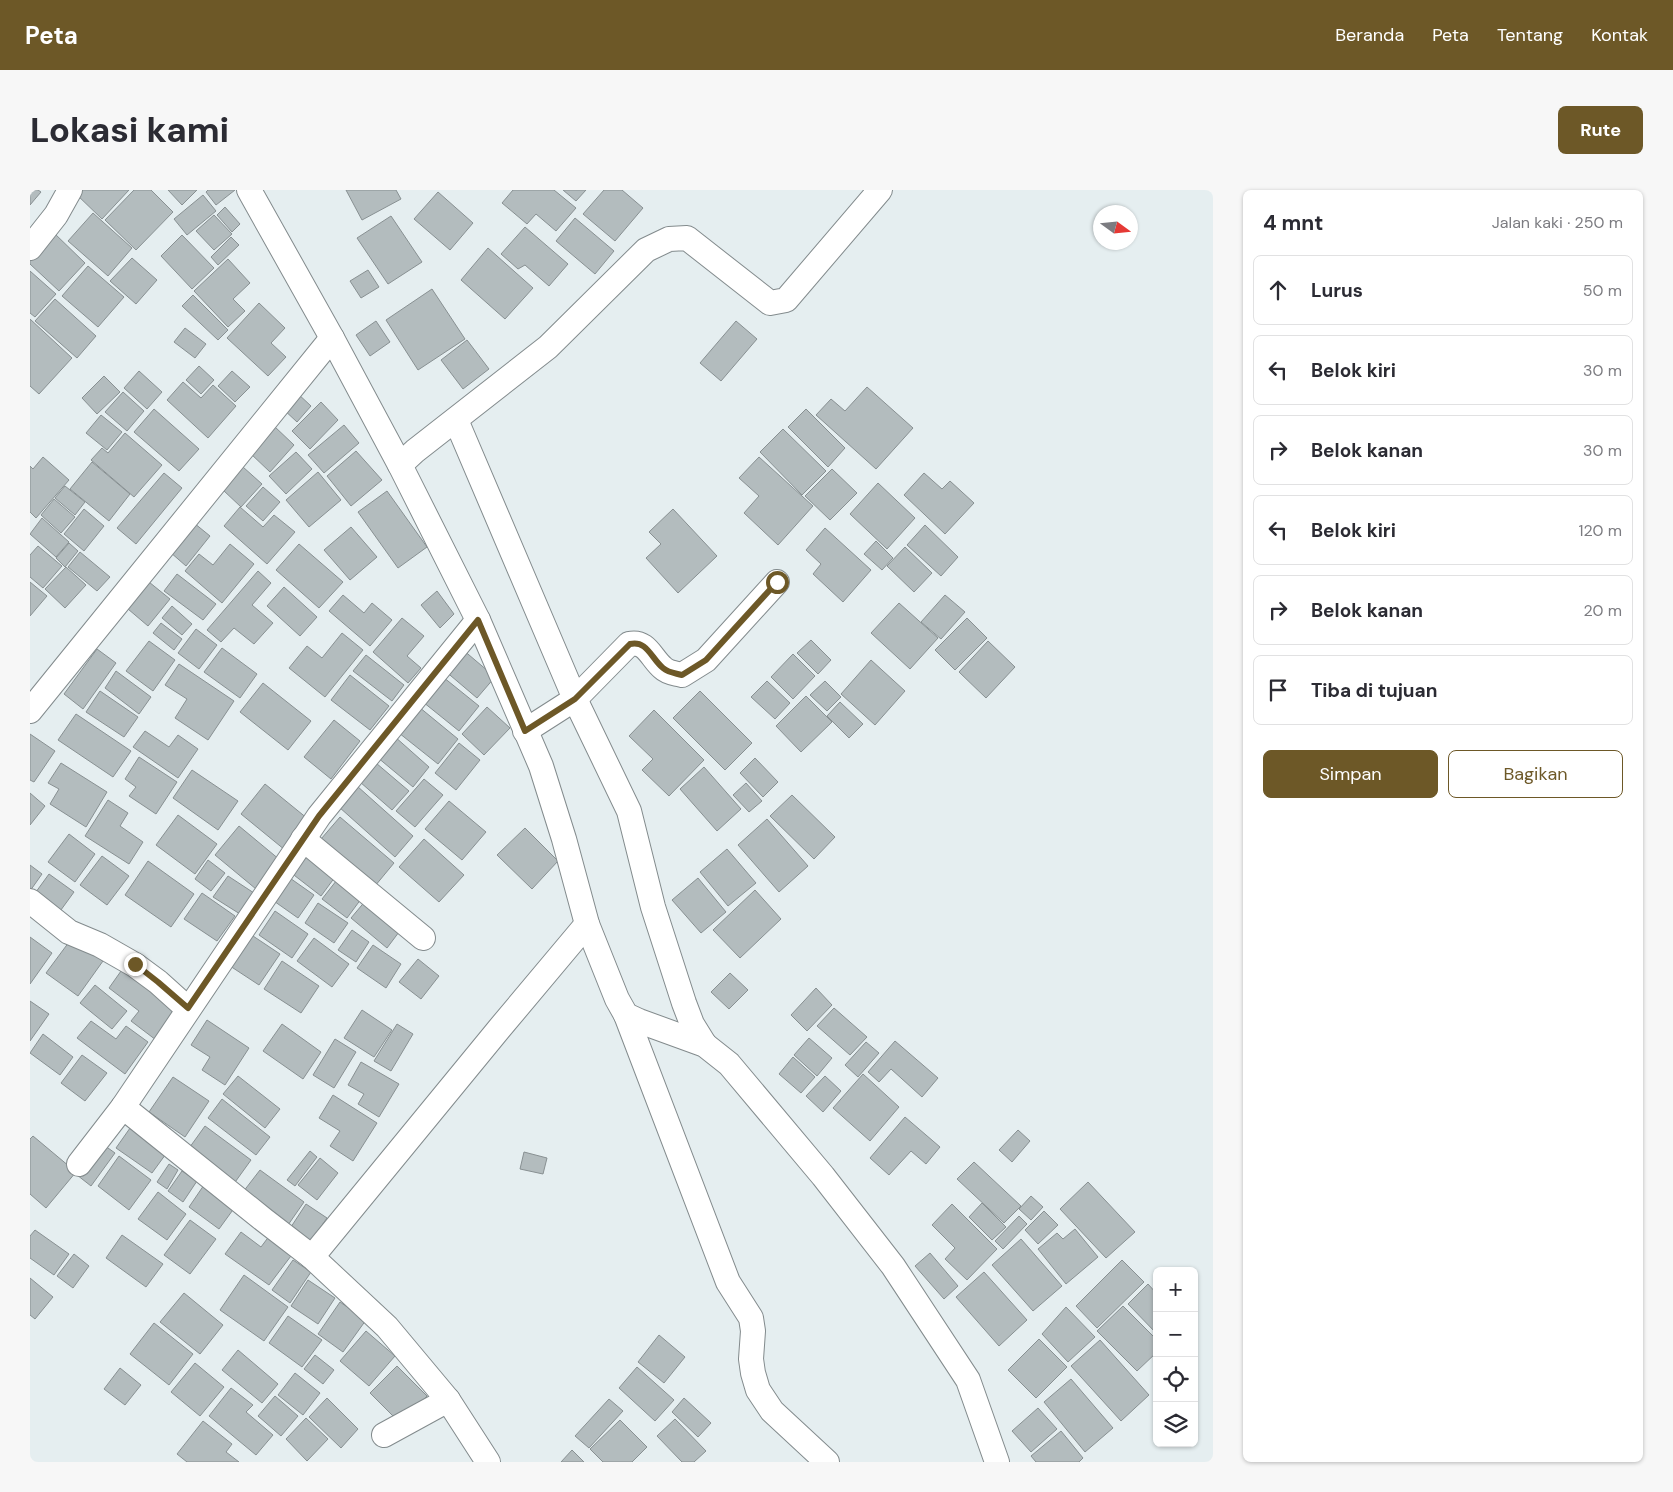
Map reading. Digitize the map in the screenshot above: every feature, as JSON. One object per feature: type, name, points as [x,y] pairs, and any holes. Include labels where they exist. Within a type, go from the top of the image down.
[{"type":"street","points":[[30,248],[56,215],[70,190]]},
{"type":"street","points":[[249,190],[332,338],[408,458],[478,620],[531,727],[587,924],[617,998],[633,1018],[728,1282],[751,1318],[753,1331],[751,1359],[758,1390],[772,1411],[827,1462]]},
{"type":"street","points":[[408,458],[548,347],[646,250],[669,239],[687,238],[770,303],[777,303],[786,300],[880,190]]},
{"type":"street","points":[[30,711],[332,338]]},
{"type":"street","points":[[448,426],[571,702],[629,810],[652,907],[692,1024],[705,1045]]},
{"type":"street","points":[[531,727],[571,702],[630,644],[642,644],[663,668],[682,675],[706,660],[777,582]]},
{"type":"street","points":[[79,1164],[123,1107],[319,816],[478,620]]},
{"type":"street","points":[[303,839],[423,938]]},
{"type":"street","points":[[30,901],[69,932],[100,944],[116,955],[135,964],[188,1008]]},
{"type":"street","points":[[312,1257],[587,924]]},
{"type":"street","points":[[633,1018],[705,1045],[730,1064],[823,1176],[894,1266],[968,1380],[997,1462]]},
{"type":"street","points":[[123,1107],[312,1257],[386,1327],[448,1400],[488,1462]]},
{"type":"street","points":[[384,1435],[448,1400]]},
{"type":"building","points":[[30,190],[41,192],[30,205]]},
{"type":"building","points":[[78,190],[129,190],[102,219],[75,193]]},
{"type":"building","points":[[134,190],[151,190],[173,212],[136,250],[105,220]]},
{"type":"building","points":[[168,190],[197,190],[182,205]]},
{"type":"building","points":[[208,190],[235,190],[216,205],[206,192]]},
{"type":"building","points":[[346,190],[396,190],[401,199],[362,220]]},
{"type":"building","points":[[513,190],[554,190],[576,208],[556,231],[536,214],[527,224],[502,203]]},
{"type":"building","points":[[563,190],[586,190],[576,201]]},
{"type":"building","points":[[604,190],[622,190],[643,208],[615,241],[583,214]]},
{"type":"building","points":[[438,192],[473,223],[450,250],[414,219]]},
{"type":"building","points":[[203,195],[216,211],[187,235],[174,219]]},
{"type":"building","points":[[225,207],[240,224],[232,232],[217,215]]},
{"type":"building","points":[[93,213],[132,248],[108,276],[68,241]]},
{"type":"building","points":[[214,215],[232,234],[214,250],[196,231]]},
{"type":"building","points":[[391,216],[422,262],[388,284],[357,238]]},
{"type":"building","points":[[575,218],[614,251],[595,274],[556,241]]},
{"type":"building","points":[[525,227],[568,264],[549,286],[525,265],[518,269],[501,254]]},
{"type":"building","points":[[53,232],[85,263],[59,291],[30,264],[30,257]]},
{"type":"building","points":[[182,235],[214,268],[192,289],[161,256]]},
{"type":"building","points":[[231,237],[239,245],[218,265],[211,257]]},
{"type":"building","points":[[488,248],[533,288],[505,319],[461,280]]},
{"type":"building","points":[[132,258],[157,280],[136,304],[110,281]]},
{"type":"building","points":[[228,259],[250,283],[233,299],[245,311],[228,327],[194,291]]},
{"type":"building","points":[[88,266],[124,297],[98,327],[62,296]]},
{"type":"building","points":[[368,270],[379,287],[361,298],[350,281]]},
{"type":"building","points":[[30,271],[56,294],[35,317],[30,313]]},
{"type":"building","points":[[432,289],[465,339],[418,370],[386,320]]},
{"type":"building","points":[[193,295],[228,330],[218,340],[182,306]]},
{"type":"building","points":[[55,299],[96,336],[77,358],[35,321]]},
{"type":"building","points":[[259,303],[285,328],[271,343],[286,357],[268,376],[227,338]]},
{"type":"building","points":[[30,319],[72,358],[39,394],[30,386]]},
{"type":"building","points":[[376,321],[390,342],[370,356],[356,335]]},
{"type":"building","points":[[736,321],[757,339],[721,381],[700,363]]},
{"type":"building","points":[[185,328],[206,344],[195,358],[174,342]]},
{"type":"building","points":[[467,340],[489,369],[463,389],[441,360]]},
{"type":"building","points":[[199,366],[214,380],[201,394],[186,380]]},
{"type":"building","points":[[139,371],[162,392],[147,409],[124,388]]},
{"type":"building","points":[[232,371],[250,387],[235,402],[218,386]]},
{"type":"building","points":[[104,376],[120,392],[97,414],[82,398]]},
{"type":"building","points":[[183,382],[201,398],[213,385],[236,406],[208,438],[167,400]]},
{"type":"building","points":[[867,387],[913,428],[876,469],[816,415],[831,399],[845,411]]},
{"type":"building","points":[[123,392],[144,411],[127,431],[105,412]]},
{"type":"building","points":[[296,392],[311,406],[297,422],[282,408]]},
{"type":"building","points":[[321,402],[338,420],[310,449],[292,431]]},
{"type":"building","points":[[154,409],[199,449],[179,471],[134,432]]},
{"type":"building","points":[[806,409],[845,448],[828,467],[788,427]]},
{"type":"building","points":[[101,415],[122,432],[107,450],[86,433]]},
{"type":"building","points":[[344,425],[359,443],[324,473],[308,455]]},
{"type":"building","points":[[274,426],[294,445],[270,472],[250,453]]},
{"type":"building","points":[[783,429],[826,471],[802,495],[760,452]]},
{"type":"building","points":[[125,433],[162,465],[134,497],[91,460],[102,448],[108,453]]},
{"type":"building","points":[[356,451],[382,480],[351,506],[327,476]]},
{"type":"building","points":[[296,452],[312,469],[286,494],[269,476]]},
{"type":"building","points":[[43,457],[69,480],[36,518],[30,512],[30,466],[33,469]]},
{"type":"building","points":[[759,457],[813,506],[778,545],[744,513],[759,496],[739,478]]},
{"type":"building","points":[[92,462],[130,494],[109,521],[70,489]]},
{"type":"building","points":[[243,467],[262,484],[241,507],[223,490]]},
{"type":"building","points":[[832,469],[857,493],[830,520],[805,496]]},
{"type":"building","points":[[318,472],[341,500],[309,527],[286,500]]},
{"type":"building","points":[[164,473],[182,488],[136,544],[117,528]]},
{"type":"building","points":[[924,473],[942,489],[950,481],[974,503],[945,534],[904,495]]},
{"type":"building","points":[[878,483],[915,518],[887,549],[850,514]]},
{"type":"building","points":[[65,486],[85,502],[75,515],[55,498]]},
{"type":"building","points":[[263,487],[280,502],[263,521],[246,506]]},
{"type":"building","points":[[387,491],[427,547],[398,568],[358,512]]},
{"type":"building","points":[[54,499],[75,517],[61,533],[41,515]]},
{"type":"building","points":[[240,507],[263,527],[274,515],[295,532],[267,564],[224,526]]},
{"type":"building","points":[[84,509],[104,526],[84,551],[64,534]]},
{"type":"building","points":[[673,509],[717,556],[678,593],[646,558],[661,544],[649,532]]},
{"type":"building","points":[[42,518],[69,542],[56,557],[30,534]]},
{"type":"building","points":[[194,523],[210,536],[186,566],[170,552]]},
{"type":"building","points":[[925,525],[958,557],[941,576],[907,545]]},
{"type":"building","points":[[351,527],[377,557],[350,580],[324,550]]},
{"type":"building","points":[[825,528],[871,570],[843,602],[813,574],[821,564],[806,550]]},
{"type":"building","points":[[876,541],[893,558],[882,570],[864,554]]},
{"type":"building","points":[[69,543],[78,551],[65,567],[56,558]]},
{"type":"building","points":[[230,544],[254,564],[222,603],[185,571],[199,554],[213,565]]},
{"type":"building","points":[[299,544],[343,582],[319,608],[276,570]]},
{"type":"building","points":[[38,546],[62,566],[43,588],[30,577],[30,555]]},
{"type":"building","points":[[905,547],[932,573],[914,592],[887,566]]},
{"type":"building","points":[[80,552],[110,577],[97,591],[68,567]]},
{"type":"building","points":[[66,567],[86,585],[65,608],[45,589]]},
{"type":"building","points":[[258,571],[271,583],[252,605],[273,623],[254,644],[234,628],[221,642],[207,630]]},
{"type":"building","points":[[177,574],[216,604],[203,620],[164,591]]},
{"type":"building","points":[[30,582],[47,596],[30,616]]},
{"type":"building","points":[[149,582],[170,599],[148,626],[128,609]]},
{"type":"building","points":[[284,587],[317,617],[300,636],[267,606]]},
{"type":"building","points":[[437,591],[454,614],[440,628],[421,605]]},
{"type":"building","points":[[343,595],[364,613],[372,603],[392,620],[370,646],[329,611]]},
{"type":"building","points":[[945,595],[965,612],[941,639],[921,622]]},
{"type":"building","points":[[899,603],[938,638],[910,669],[871,633]]},
{"type":"building","points":[[172,606],[192,624],[182,635],[162,618]]},
{"type":"building","points":[[402,618],[424,636],[407,656],[421,668],[408,683],[373,652]]},
{"type":"building","points":[[967,618],[987,638],[955,670],[935,650]]},
{"type":"building","points":[[161,623],[182,639],[174,650],[153,633]]},
{"type":"building","points":[[196,629],[217,645],[199,669],[178,653]]},
{"type":"building","points":[[342,633],[363,650],[325,697],[289,668],[307,646],[322,658]]},
{"type":"building","points":[[811,640],[831,660],[818,674],[797,653]]},
{"type":"building","points":[[149,641],[175,660],[153,691],[126,671]]},
{"type":"building","points":[[988,641],[1015,667],[986,698],[959,672]]},
{"type":"building","points":[[222,648],[257,674],[240,698],[204,672]]},
{"type":"building","points":[[97,649],[116,663],[83,709],[64,694]]},
{"type":"building","points":[[462,649],[495,677],[477,698],[444,670]]},
{"type":"building","points":[[793,654],[815,676],[793,699],[771,677]]},
{"type":"building","points":[[366,655],[404,685],[392,701],[353,671]]},
{"type":"building","points":[[871,660],[905,691],[875,725],[841,694]]},
{"type":"building","points":[[179,664],[234,701],[208,740],[175,718],[187,699],[165,685]]},
{"type":"building","points":[[116,671],[151,697],[139,714],[105,688]]},
{"type":"building","points":[[350,675],[389,706],[370,730],[331,700]]},
{"type":"building","points":[[443,677],[479,706],[459,731],[423,702]]},
{"type":"building","points":[[767,681],[790,703],[775,719],[751,697]]},
{"type":"building","points":[[825,681],[841,697],[827,711],[810,695]]},
{"type":"building","points":[[263,683],[311,721],[288,750],[240,712]]},
{"type":"building","points":[[100,691],[138,717],[124,737],[86,712]]},
{"type":"building","points":[[700,691],[752,743],[725,770],[673,718]]},
{"type":"building","points":[[806,696],[832,722],[801,752],[776,726]]},
{"type":"building","points":[[840,702],[863,724],[849,738],[827,716]]},
{"type":"building","points":[[419,707],[458,739],[438,764],[399,733]]},
{"type":"building","points":[[487,707],[510,728],[484,755],[462,734]]},
{"type":"building","points":[[654,710],[704,760],[669,796],[642,770],[653,759],[629,736]]},
{"type":"building","points":[[76,714],[131,751],[113,777],[58,740]]},
{"type":"building","points":[[334,720],[360,741],[331,779],[304,757]]},
{"type":"building","points":[[145,731],[169,747],[178,735],[198,749],[178,778],[133,747]]},
{"type":"building","points":[[30,734],[55,751],[34,782],[30,780]]},
{"type":"building","points":[[394,736],[429,767],[413,787],[377,757]]},
{"type":"building","points":[[459,743],[480,760],[456,790],[435,773]]},
{"type":"building","points":[[139,757],[177,782],[156,814],[129,796],[136,787],[125,779]]},
{"type":"building","points":[[755,758],[778,782],[763,797],[740,773]]},
{"type":"building","points":[[61,763],[107,792],[86,827],[50,804],[59,789],[48,783]]},
{"type":"building","points":[[376,763],[409,791],[392,810],[360,782]]},
{"type":"building","points":[[704,767],[741,809],[717,831],[680,789]]},
{"type":"building","points":[[192,770],[238,801],[218,830],[173,798]]},
{"type":"building","points":[[424,779],[443,795],[415,827],[396,811]]},
{"type":"building","points":[[746,783],[762,801],[749,812],[733,795]]},
{"type":"building","points":[[265,784],[308,819],[285,850],[241,814]]},
{"type":"building","points":[[357,786],[413,836],[395,857],[339,807]]},
{"type":"building","points":[[30,793],[45,806],[30,825]]},
{"type":"building","points":[[792,795],[835,837],[814,859],[770,816]]},
{"type":"building","points":[[108,800],[128,813],[120,826],[143,842],[129,864],[85,836]]},
{"type":"building","points":[[449,801],[486,832],[462,860],[425,829]]},
{"type":"building","points":[[178,815],[217,844],[195,874],[156,845]]},
{"type":"building","points":[[340,817],[394,863],[375,886],[321,839]]},
{"type":"building","points":[[767,819],[808,866],[779,892],[738,845]]},
{"type":"building","points":[[239,826],[280,860],[256,889],[215,855]]},
{"type":"building","points":[[525,828],[558,861],[532,889],[497,855]]},
{"type":"building","points":[[69,834],[95,854],[75,882],[48,862]]},
{"type":"building","points":[[424,839],[464,875],[439,902],[399,867]]},
{"type":"building","points":[[727,849],[756,883],[728,906],[700,872]]},
{"type":"building","points":[[307,850],[338,873],[321,896],[290,872]]},
{"type":"building","points":[[102,856],[129,876],[107,905],[80,885]]},
{"type":"building","points":[[208,860],[225,873],[211,891],[195,879]]},
{"type":"building","points":[[148,861],[194,894],[171,927],[125,895]]},
{"type":"building","points":[[30,865],[42,874],[30,891]]},
{"type":"building","points":[[49,874],[74,892],[58,914],[33,896]]},
{"type":"building","points":[[228,876],[254,893],[240,914],[213,897]]},
{"type":"building","points":[[287,876],[314,895],[298,918],[271,899]]},
{"type":"building","points":[[340,876],[364,895],[347,918],[322,899]]},
{"type":"building","points":[[698,878],[726,912],[701,933],[672,900]]},
{"type":"building","points":[[755,890],[781,919],[740,958],[713,930]]},
{"type":"building","points":[[202,893],[235,916],[217,941],[184,919]]},
{"type":"building","points":[[367,899],[402,928],[387,948],[351,918]]},
{"type":"building","points":[[318,903],[348,923],[334,943],[305,923]]},
{"type":"building","points":[[275,911],[308,934],[292,958],[259,935]]},
{"type":"building","points":[[352,930],[369,942],[356,962],[338,950]]},
{"type":"building","points":[[247,932],[280,954],[259,985],[227,964]]},
{"type":"building","points":[[30,937],[52,953],[30,984]]},
{"type":"building","points":[[72,938],[103,961],[78,996],[46,973]]},
{"type":"building","points":[[314,938],[349,964],[332,987],[297,961]]},
{"type":"building","points":[[373,945],[401,964],[386,988],[357,968]]},
{"type":"building","points":[[418,959],[439,976],[421,999],[399,982]]},
{"type":"building","points":[[282,961],[319,986],[301,1013],[264,989]]},
{"type":"building","points":[[126,964],[181,1005],[156,1040],[131,1021],[139,1011],[109,988]]},
{"type":"building","points":[[730,973],[748,990],[729,1009],[711,992]]},
{"type":"building","points":[[95,985],[127,1011],[112,1029],[80,1003]]},
{"type":"building","points":[[816,988],[832,1005],[807,1031],[791,1015]]},
{"type":"building","points":[[30,1001],[49,1014],[30,1041]]},
{"type":"building","points":[[834,1008],[867,1037],[850,1055],[817,1026]]},
{"type":"building","points":[[362,1010],[392,1030],[374,1057],[344,1038]]},
{"type":"building","points":[[207,1020],[249,1048],[225,1085],[202,1070],[210,1057],[191,1045]]},
{"type":"building","points":[[91,1021],[116,1039],[126,1026],[148,1042],[125,1074],[77,1038]]},
{"type":"building","points":[[282,1024],[321,1052],[303,1079],[263,1051]]},
{"type":"building","points":[[397,1024],[413,1034],[391,1071],[374,1061]]},
{"type":"building","points":[[43,1034],[73,1057],[60,1075],[30,1053]]},
{"type":"building","points":[[809,1038],[832,1058],[817,1076],[794,1055]]},
{"type":"building","points":[[335,1039],[356,1052],[334,1088],[313,1075]]},
{"type":"building","points":[[895,1041],[938,1078],[922,1097],[891,1069],[879,1082],[868,1072]]},
{"type":"building","points":[[866,1042],[879,1053],[858,1077],[845,1065]]},
{"type":"building","points":[[82,1055],[107,1073],[85,1101],[61,1083]]},
{"type":"building","points":[[793,1057],[815,1077],[801,1093],[779,1074]]},
{"type":"building","points":[[361,1062],[399,1084],[379,1117],[358,1104],[364,1094],[348,1085]]},
{"type":"building","points":[[863,1074],[899,1107],[870,1141],[833,1108]]},
{"type":"building","points":[[238,1076],[280,1109],[265,1128],[223,1094]]},
{"type":"building","points":[[825,1076],[841,1091],[823,1112],[806,1096]]},
{"type":"building","points":[[173,1077],[209,1101],[185,1137],[149,1112]]},
{"type":"building","points":[[333,1095],[377,1123],[353,1161],[330,1146],[340,1131],[319,1118]]},
{"type":"building","points":[[222,1099],[270,1137],[256,1155],[208,1118]]},
{"type":"building","points":[[905,1117],[940,1147],[926,1164],[911,1151],[889,1175],[870,1158]]},
{"type":"building","points":[[135,1121],[171,1147],[152,1173],[116,1148]]},
{"type":"building","points":[[205,1126],[251,1160],[233,1185],[187,1151]]},
{"type":"building","points":[[1018,1130],[1030,1141],[1012,1162],[999,1150]]},
{"type":"building","points":[[33,1136],[76,1172],[46,1208],[30,1194],[30,1139]]},
{"type":"building","points":[[101,1143],[115,1153],[91,1186],[77,1175]]},
{"type":"building","points":[[310,1151],[317,1157],[295,1186],[287,1180]]},
{"type":"building","points":[[524,1152],[547,1158],[543,1174],[520,1169]]},
{"type":"building","points":[[119,1156],[151,1180],[129,1210],[98,1186]]},
{"type":"building","points":[[320,1158],[338,1173],[317,1200],[298,1185]]},
{"type":"building","points":[[974,1162],[1021,1206],[1004,1223],[957,1179]]},
{"type":"building","points":[[169,1164],[178,1170],[167,1189],[157,1182]]},
{"type":"building","points":[[260,1170],[304,1202],[288,1225],[243,1192]]},
{"type":"building","points":[[182,1171],[197,1181],[183,1202],[168,1191]]},
{"type":"building","points":[[1088,1182],[1135,1232],[1106,1258],[1060,1209]]},
{"type":"building","points":[[204,1185],[235,1207],[219,1229],[189,1207]]},
{"type":"building","points":[[158,1192],[186,1214],[167,1240],[138,1219]]},
{"type":"building","points":[[1031,1196],[1043,1207],[1031,1220],[1019,1209]]},
{"type":"building","points":[[982,1203],[1006,1227],[992,1240],[969,1217]]},
{"type":"building","points":[[306,1204],[327,1218],[309,1244],[289,1230]]},
{"type":"building","points":[[952,1204],[997,1249],[967,1280],[945,1259],[955,1248],[932,1225]]},
{"type":"building","points":[[1044,1211],[1058,1225],[1038,1244],[1025,1230]]},
{"type":"building","points":[[1019,1216],[1027,1224],[1003,1249],[995,1241]]},
{"type":"building","points":[[190,1220],[216,1239],[190,1274],[164,1255]]},
{"type":"building","points":[[1075,1229],[1098,1257],[1066,1284],[1038,1249],[1057,1233],[1063,1239]]},
{"type":"building","points":[[35,1230],[69,1254],[54,1275],[30,1258],[30,1236]]},
{"type":"building","points":[[241,1232],[261,1247],[270,1235],[294,1252],[269,1285],[225,1254]]},
{"type":"building","points":[[122,1235],[163,1264],[146,1287],[106,1258]]},
{"type":"building","points":[[1021,1239],[1062,1286],[1033,1311],[992,1265]]},
{"type":"building","points":[[930,1253],[958,1286],[944,1299],[915,1266]]},
{"type":"building","points":[[74,1254],[89,1266],[73,1288],[57,1276]]},
{"type":"building","points":[[293,1260],[311,1272],[290,1303],[272,1290]]},
{"type":"building","points":[[1122,1260],[1144,1282],[1097,1328],[1076,1306]]},
{"type":"building","points":[[984,1272],[1027,1320],[999,1346],[956,1297]]},
{"type":"building","points":[[244,1275],[288,1307],[264,1341],[220,1310]]},
{"type":"building","points":[[30,1278],[53,1297],[35,1319],[30,1315]]},
{"type":"building","points":[[308,1280],[335,1298],[318,1324],[291,1306]]},
{"type":"building","points":[[1148,1284],[1153,1290],[1153,1330],[1128,1304]]},
{"type":"building","points":[[184,1293],[223,1325],[200,1354],[160,1322]]},
{"type":"building","points":[[340,1302],[366,1320],[343,1352],[318,1334]]},
{"type":"building","points":[[1123,1306],[1153,1336],[1153,1356],[1137,1371],[1097,1331]]},
{"type":"building","points":[[1066,1307],[1095,1337],[1068,1362],[1042,1334]]},
{"type":"building","points":[[288,1316],[322,1340],[302,1367],[269,1343]]},
{"type":"building","points":[[154,1323],[193,1354],[169,1385],[130,1354]]},
{"type":"building","points":[[366,1331],[395,1356],[369,1386],[340,1361]]},
{"type":"building","points":[[659,1335],[685,1357],[664,1383],[638,1362]]},
{"type":"building","points":[[1039,1339],[1067,1367],[1036,1398],[1008,1370]]},
{"type":"building","points":[[1100,1340],[1149,1395],[1121,1421],[1071,1366]]},
{"type":"building","points":[[238,1350],[278,1384],[262,1403],[222,1370]]},
{"type":"building","points":[[315,1355],[334,1370],[323,1384],[304,1369]]},
{"type":"building","points":[[195,1363],[224,1387],[200,1416],[171,1392]]},
{"type":"building","points":[[397,1366],[427,1396],[400,1423],[370,1393]]},
{"type":"building","points":[[637,1367],[674,1400],[655,1421],[619,1388]]},
{"type":"building","points":[[120,1368],[141,1385],[125,1405],[104,1389]]},
{"type":"building","points":[[295,1373],[320,1393],[303,1415],[278,1395]]},
{"type":"building","points":[[1071,1379],[1113,1428],[1085,1452],[1044,1402]]},
{"type":"building","points":[[231,1388],[253,1405],[246,1412],[273,1435],[256,1455],[209,1416]]},
{"type":"building","points":[[275,1396],[298,1416],[281,1436],[258,1416]]},
{"type":"building","points":[[327,1398],[358,1429],[341,1448],[309,1417]]},
{"type":"building","points":[[684,1398],[711,1423],[698,1437],[672,1412]]},
{"type":"building","points":[[609,1399],[623,1411],[589,1448],[575,1436]]},
{"type":"building","points":[[1038,1408],[1057,1429],[1031,1452],[1012,1431]]},
{"type":"building","points":[[306,1418],[328,1439],[307,1461],[286,1439]]},
{"type":"building","points":[[675,1419],[706,1451],[694,1462],[682,1462],[657,1436]]},
{"type":"building","points":[[620,1420],[647,1447],[632,1462],[603,1462],[590,1449]]},
{"type":"building","points":[[203,1421],[232,1444],[226,1452],[239,1462],[187,1462],[177,1454]]},
{"type":"building","points":[[1061,1431],[1083,1458],[1079,1462],[1036,1462],[1031,1456]]},
{"type":"building","points":[[572,1450],[584,1462],[561,1462]]},
{"type":"route","points":[[135,964],[188,1008],[319,816],[478,620],[525,731],[575,699],[630,644],[642,644],[663,668],[682,675],[706,660],[777,582]]}]
